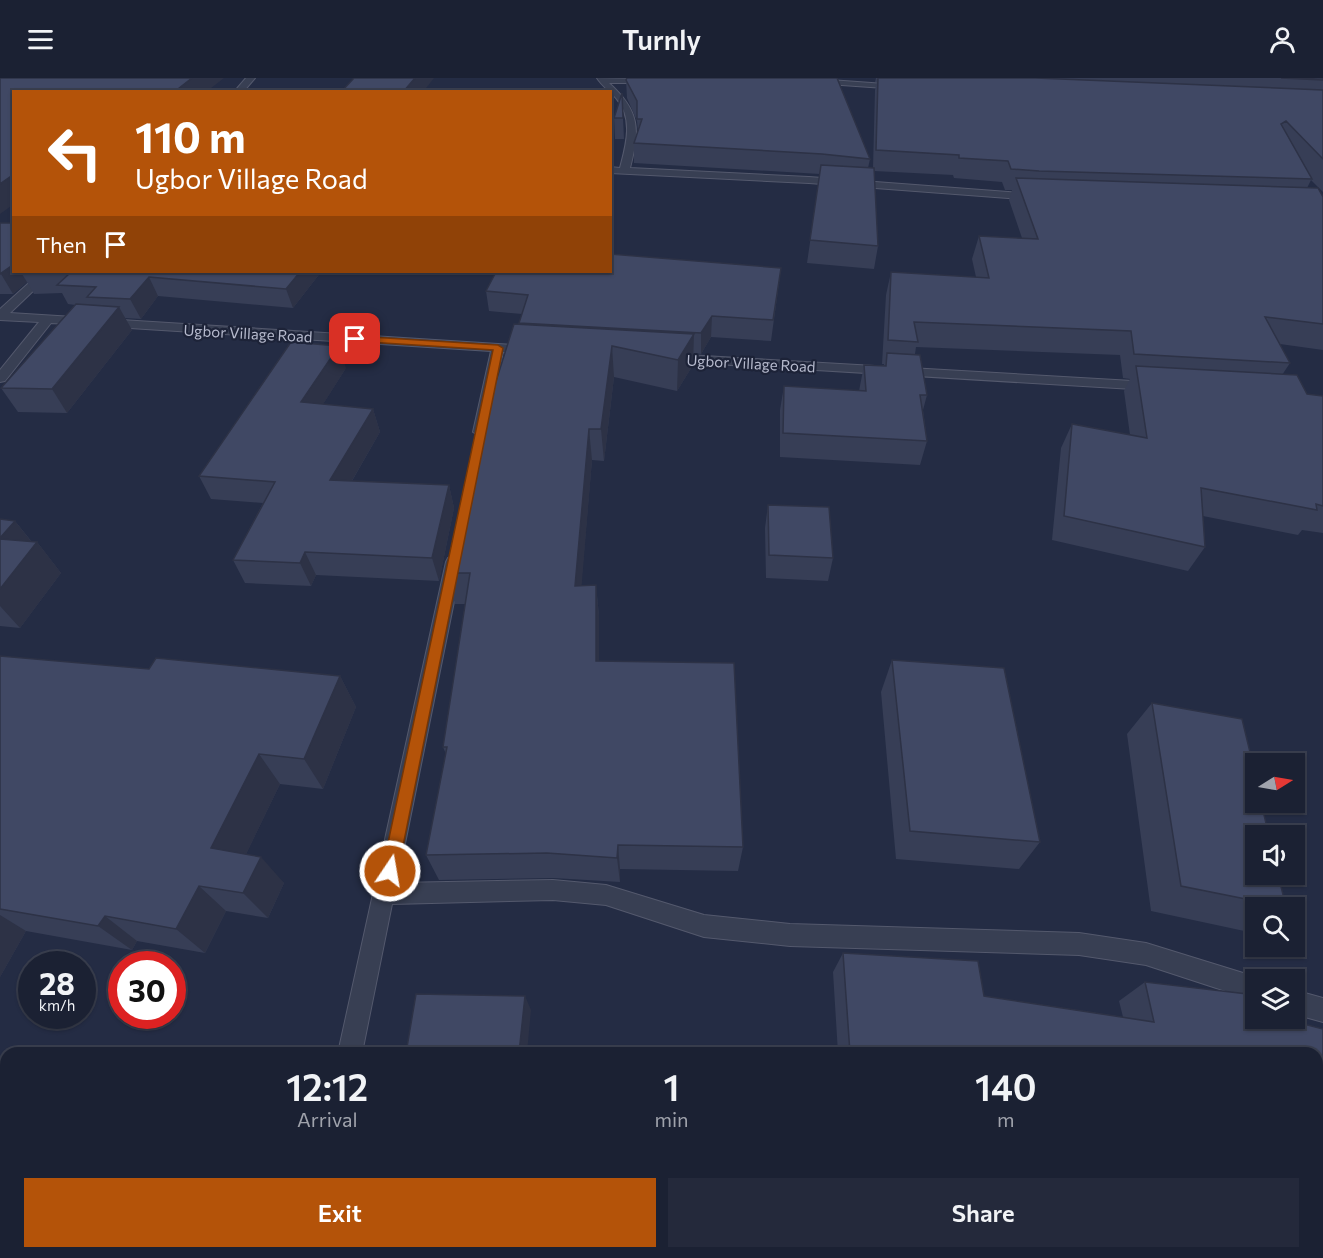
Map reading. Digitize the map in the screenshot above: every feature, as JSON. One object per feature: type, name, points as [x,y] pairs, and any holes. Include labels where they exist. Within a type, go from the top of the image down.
[{"type":"street","points":[[240,90],[251,78]]},
{"type":"street","points":[[601,79],[661,81]]},
{"type":"street","points":[[601,79],[621,98],[631,115],[634,133],[624,171]]},
{"type":"street","points":[[802,81],[835,79],[855,85],[911,87]]},
{"type":"street","points":[[612,170],[798,179],[1044,198]]},
{"type":"street","points":[[0,316],[46,273]]},
{"type":"street","name":"Ugbor Village Road","points":[[0,316],[546,351]]},
{"type":"street","points":[[0,378],[47,320]]},
{"type":"street","points":[[476,452],[498,348]]},
{"type":"street","name":"Ugbor Village Road","points":[[653,357],[1168,387]]},
{"type":"street","points":[[351,1047],[457,545]]},
{"type":"street","points":[[385,894],[553,890],[606,895],[704,926],[790,935],[1079,944],[1146,954],[1245,986]]},
{"type":"street","points":[[1305,1005],[1323,1010]]},
{"type":"building","points":[[0,78],[192,78],[177,90],[12,90],[12,175],[0,184]]},
{"type":"building","points":[[354,78],[415,78],[405,90],[343,90]]},
{"type":"building","points":[[627,78],[837,78],[870,159],[634,143],[642,119],[637,119],[637,101]]},
{"type":"building","points":[[878,78],[1036,78],[1323,90],[1323,159],[1286,121],[1281,124],[1312,179],[1039,171],[1011,169],[1008,161],[959,158],[959,155],[876,150]]},
{"type":"building","points":[[1281,78],[1323,78],[1323,80]]},
{"type":"building","points":[[622,93],[623,118],[614,118]]},
{"type":"building","points":[[821,165],[874,168],[878,246],[810,240]]},
{"type":"building","points":[[1016,178],[1318,188],[1323,197],[1323,324],[1265,317],[1290,363],[1134,354],[1131,331],[914,322],[918,342],[888,340],[891,272],[989,278],[979,236],[1038,239]]},
{"type":"building","points":[[0,223],[12,223],[12,265],[0,274]]},
{"type":"building","points":[[612,254],[781,268],[773,320],[712,316],[701,333],[519,323],[528,295],[486,291],[495,273],[612,273]]},
{"type":"building","points":[[24,273],[70,273],[22,274]]},
{"type":"building","points":[[70,273],[299,273],[286,289],[149,277],[130,299],[87,297],[96,287],[57,285]]},
{"type":"building","points":[[76,304],[119,307],[52,389],[1,388]]},
{"type":"building","points":[[514,324],[694,334],[678,360],[612,346],[601,429],[589,429],[575,586],[596,585],[596,661],[734,663],[743,847],[618,845],[617,858],[547,853],[426,855],[447,747],[443,747],[470,573],[446,573],[482,409],[487,410]]},
{"type":"building","points":[[291,342],[339,346],[301,402],[373,409],[330,480],[449,485],[432,558],[305,552],[300,563],[233,560],[275,482],[199,476]]},
{"type":"building","points":[[887,353],[920,355],[927,395],[920,395],[927,441],[783,433],[784,386],[866,391],[864,365],[886,366]]},
{"type":"building","points":[[1136,366],[1297,375],[1307,394],[1323,396],[1323,506],[1316,504],[1317,510],[1201,488],[1205,547],[1064,516],[1072,424],[1147,438]]},
{"type":"building","points":[[768,505],[829,507],[833,558],[769,555]]},
{"type":"building","points":[[0,519],[15,521],[0,538]]},
{"type":"building","points":[[0,539],[37,542],[0,589]]},
{"type":"building","points":[[0,656],[149,669],[156,658],[340,676],[304,759],[259,754],[211,848],[261,857],[243,893],[199,886],[176,929],[105,916],[98,926],[0,909]]},
{"type":"building","points":[[892,660],[1004,668],[1040,842],[910,831]]},
{"type":"building","points":[[1152,703],[1242,719],[1250,753],[1245,753],[1245,813],[1264,813],[1266,825],[1245,825],[1245,885],[1281,885],[1284,897],[1245,899],[1181,886]]},
{"type":"building","points":[[843,953],[978,961],[984,996],[1154,1022],[1145,982],[1245,994],[1245,1029],[1305,1029],[1305,1024],[1323,1029],[1323,1047],[850,1047]]},
{"type":"building","points":[[416,994],[525,996],[520,1047],[407,1047]]},
{"type":"route","points":[[355,339],[498,348],[390,871]]}]
